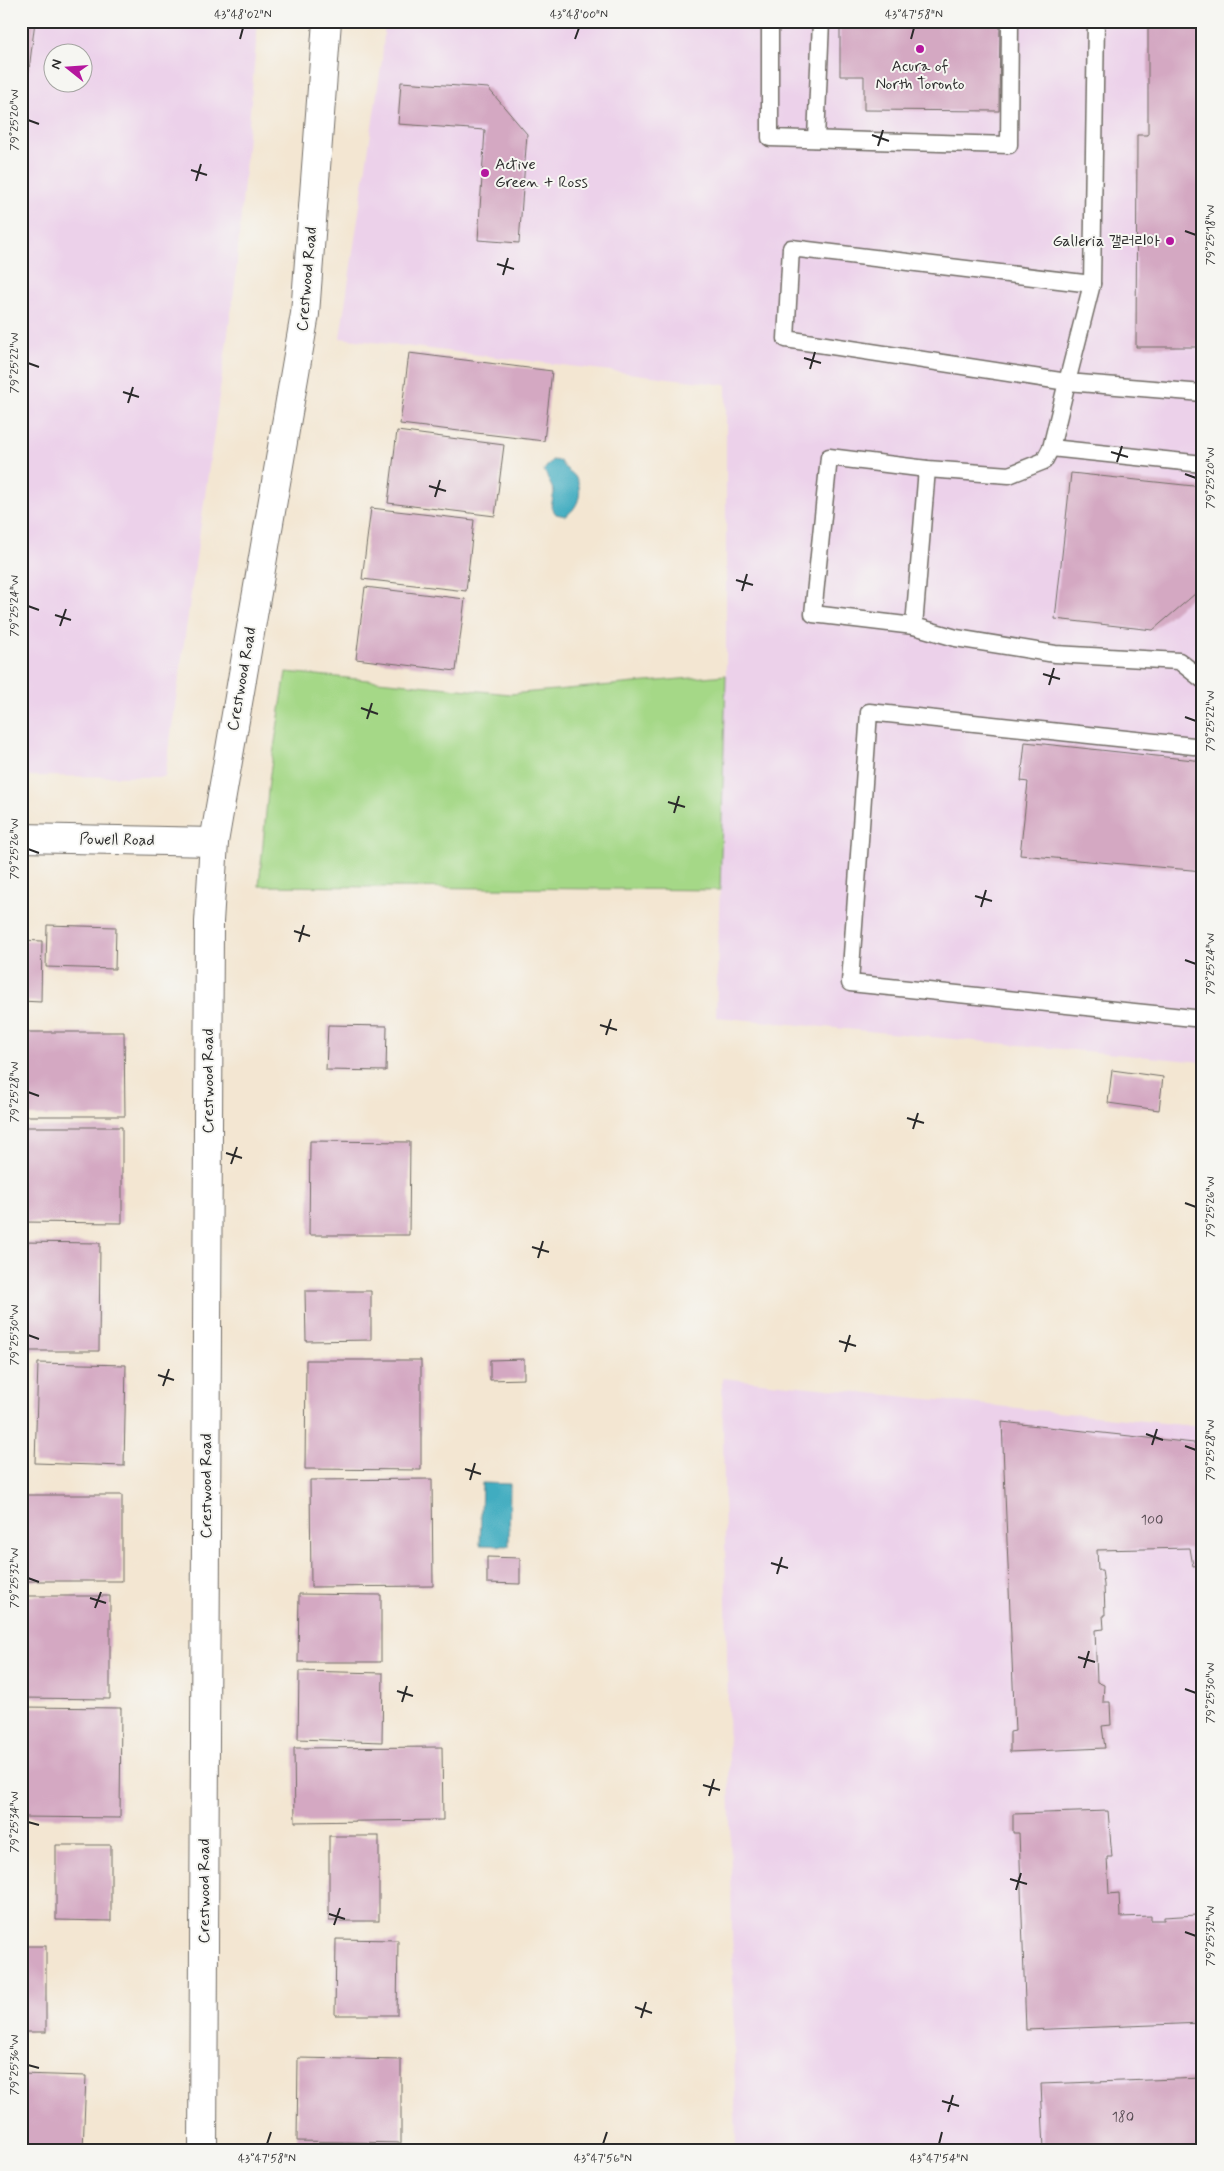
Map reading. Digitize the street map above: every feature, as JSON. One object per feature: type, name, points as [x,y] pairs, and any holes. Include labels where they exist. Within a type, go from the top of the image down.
[{"type":"street","name":"Crestwood Road","points":[[203,2150],[209,922],[214,842],[305,314],[326,21]]},
{"type":"street","name":"Powell Road","points":[[21,838],[214,842]]},
{"type":"lane","points":[[770,21],[770,138],[1009,145],[1010,21]]},
{"type":"lane","points":[[816,140],[821,21]]},
{"type":"lane","points":[[1096,21],[1092,284],[1051,448],[1044,461],[1009,475],[927,469],[829,457],[813,614],[914,626],[956,638],[1055,654],[1180,661],[1203,680]]},
{"type":"lane","points":[[1092,284],[791,248],[786,339],[1067,382],[1203,393]]},
{"type":"lane","points":[[1051,448],[1203,464]]},
{"type":"lane","points":[[914,626],[927,469]]},
{"type":"lane","points":[[1203,747],[869,712],[850,983],[1203,1019]]},
{"type":"shaded area","points":[[21,21],[258,21],[235,284],[165,777],[21,776]]},
{"type":"shaded area","points":[[385,21],[1203,21],[1203,1062],[716,1017],[726,675],[726,385],[340,338],[382,60]]},
{"type":"shaded area","points":[[722,1378],[1203,1427],[1203,2150],[736,2150]]},
{"type":"green space","points":[[286,672],[510,694],[726,675],[720,890],[259,886],[269,780]]},
{"type":"water","points":[[552,460],[560,461],[576,478],[578,483],[578,500],[570,513],[565,516],[556,514],[551,507],[554,492],[544,470]]},
{"type":"water","points":[[482,1483],[510,1484],[509,1546],[480,1545]]},
{"type":"building","points":[[21,21],[35,21],[29,70],[21,69]]},
{"type":"building","name":"Acura of North Toronto","points":[[840,21],[1000,21],[999,111],[864,110],[864,76],[840,76]]},
{"type":"building","name":"Galleria 갤러리아","points":[[1148,21],[1203,21],[1203,347],[1136,347],[1137,135],[1148,135]]},
{"type":"building","points":[[401,82],[488,88],[527,134],[519,243],[478,240],[485,130],[398,124]]},
{"type":"building","points":[[409,353],[552,371],[544,441],[400,424]]},
{"type":"building","points":[[397,431],[504,445],[495,516],[388,503]]},
{"type":"building","points":[[1071,473],[1203,487],[1203,587],[1153,630],[1055,619]]},
{"type":"building","points":[[371,508],[474,520],[466,591],[362,579]]},
{"type":"building","points":[[365,587],[465,599],[456,671],[356,659]]},
{"type":"building","points":[[1025,742],[1203,761],[1203,871],[1020,855],[1028,782],[1021,781]]},
{"type":"building","points":[[47,925],[116,927],[115,969],[46,967]]},
{"type":"building","points":[[21,940],[42,941],[41,1002],[21,1001]]},
{"type":"building","points":[[328,1025],[387,1026],[386,1071],[326,1070]]},
{"type":"building","points":[[23,1032],[124,1032],[125,1116],[24,1116]]},
{"type":"building","points":[[1112,1070],[1163,1077],[1159,1110],[1108,1103]]},
{"type":"building","points":[[21,1127],[122,1127],[122,1223],[21,1222]]},
{"type":"building","points":[[310,1141],[410,1142],[409,1235],[309,1235]]},
{"type":"building","points":[[21,1242],[100,1243],[99,1351],[21,1351]]},
{"type":"building","points":[[305,1291],[371,1291],[371,1340],[306,1341]]},
{"type":"building","points":[[524,1359],[524,1379],[490,1380],[490,1360]]},
{"type":"building","points":[[306,1360],[421,1360],[421,1470],[305,1469]]},
{"type":"building","points":[[38,1363],[126,1365],[124,1466],[35,1463]]},
{"type":"building","points":[[1002,1422],[1203,1444],[1203,1565],[1193,1566],[1190,1548],[1097,1550],[1098,1570],[1102,1570],[1104,1585],[1105,1615],[1103,1615],[1104,1629],[1095,1630],[1097,1682],[1104,1685],[1103,1702],[1110,1702],[1111,1725],[1102,1726],[1105,1748],[1010,1752],[1010,1732],[1015,1731]]},
{"type":"building","points":[[432,1479],[433,1586],[311,1587],[310,1480]]},
{"type":"building","points":[[21,1495],[122,1495],[122,1581],[21,1581]]},
{"type":"building","points":[[487,1557],[520,1558],[520,1584],[487,1583]]},
{"type":"building","points":[[299,1594],[381,1595],[381,1662],[298,1662]]},
{"type":"building","points":[[21,1596],[110,1596],[110,1699],[21,1698]]},
{"type":"building","points":[[299,1671],[383,1673],[382,1742],[298,1739]]},
{"type":"building","points":[[21,1707],[121,1708],[120,1818],[21,1817]]},
{"type":"building","points":[[442,1747],[443,1820],[295,1822],[294,1748]]},
{"type":"building","points":[[1108,1811],[1112,1857],[1107,1857],[1109,1894],[1119,1893],[1120,1917],[1151,1916],[1151,1920],[1164,1920],[1164,1917],[1197,1915],[1197,1918],[1203,1918],[1203,2023],[1026,2030],[1019,1833],[1013,1833],[1013,1814]]},
{"type":"building","points":[[329,1836],[379,1836],[379,1921],[329,1921]]},
{"type":"building","points":[[56,1845],[111,1845],[111,1921],[56,1920]]},
{"type":"building","points":[[336,1939],[398,1940],[397,2015],[335,2015]]},
{"type":"building","points":[[21,1946],[46,1946],[46,2032],[21,2032]]},
{"type":"building","points":[[298,2058],[401,2060],[401,2143],[297,2141]]},
{"type":"building","points":[[21,2074],[86,2076],[83,2150],[21,2150]]},
{"type":"building","points":[[1203,2078],[1203,2150],[1044,2150],[1041,2084]]},
{"type":"place","name":"Acura of North Toronto","points":[[920,49]]},
{"type":"place","name":"Active Green + Ross","points":[[485,173]]},
{"type":"place","name":"Galleria 갤러리아","points":[[1170,241]]}]
